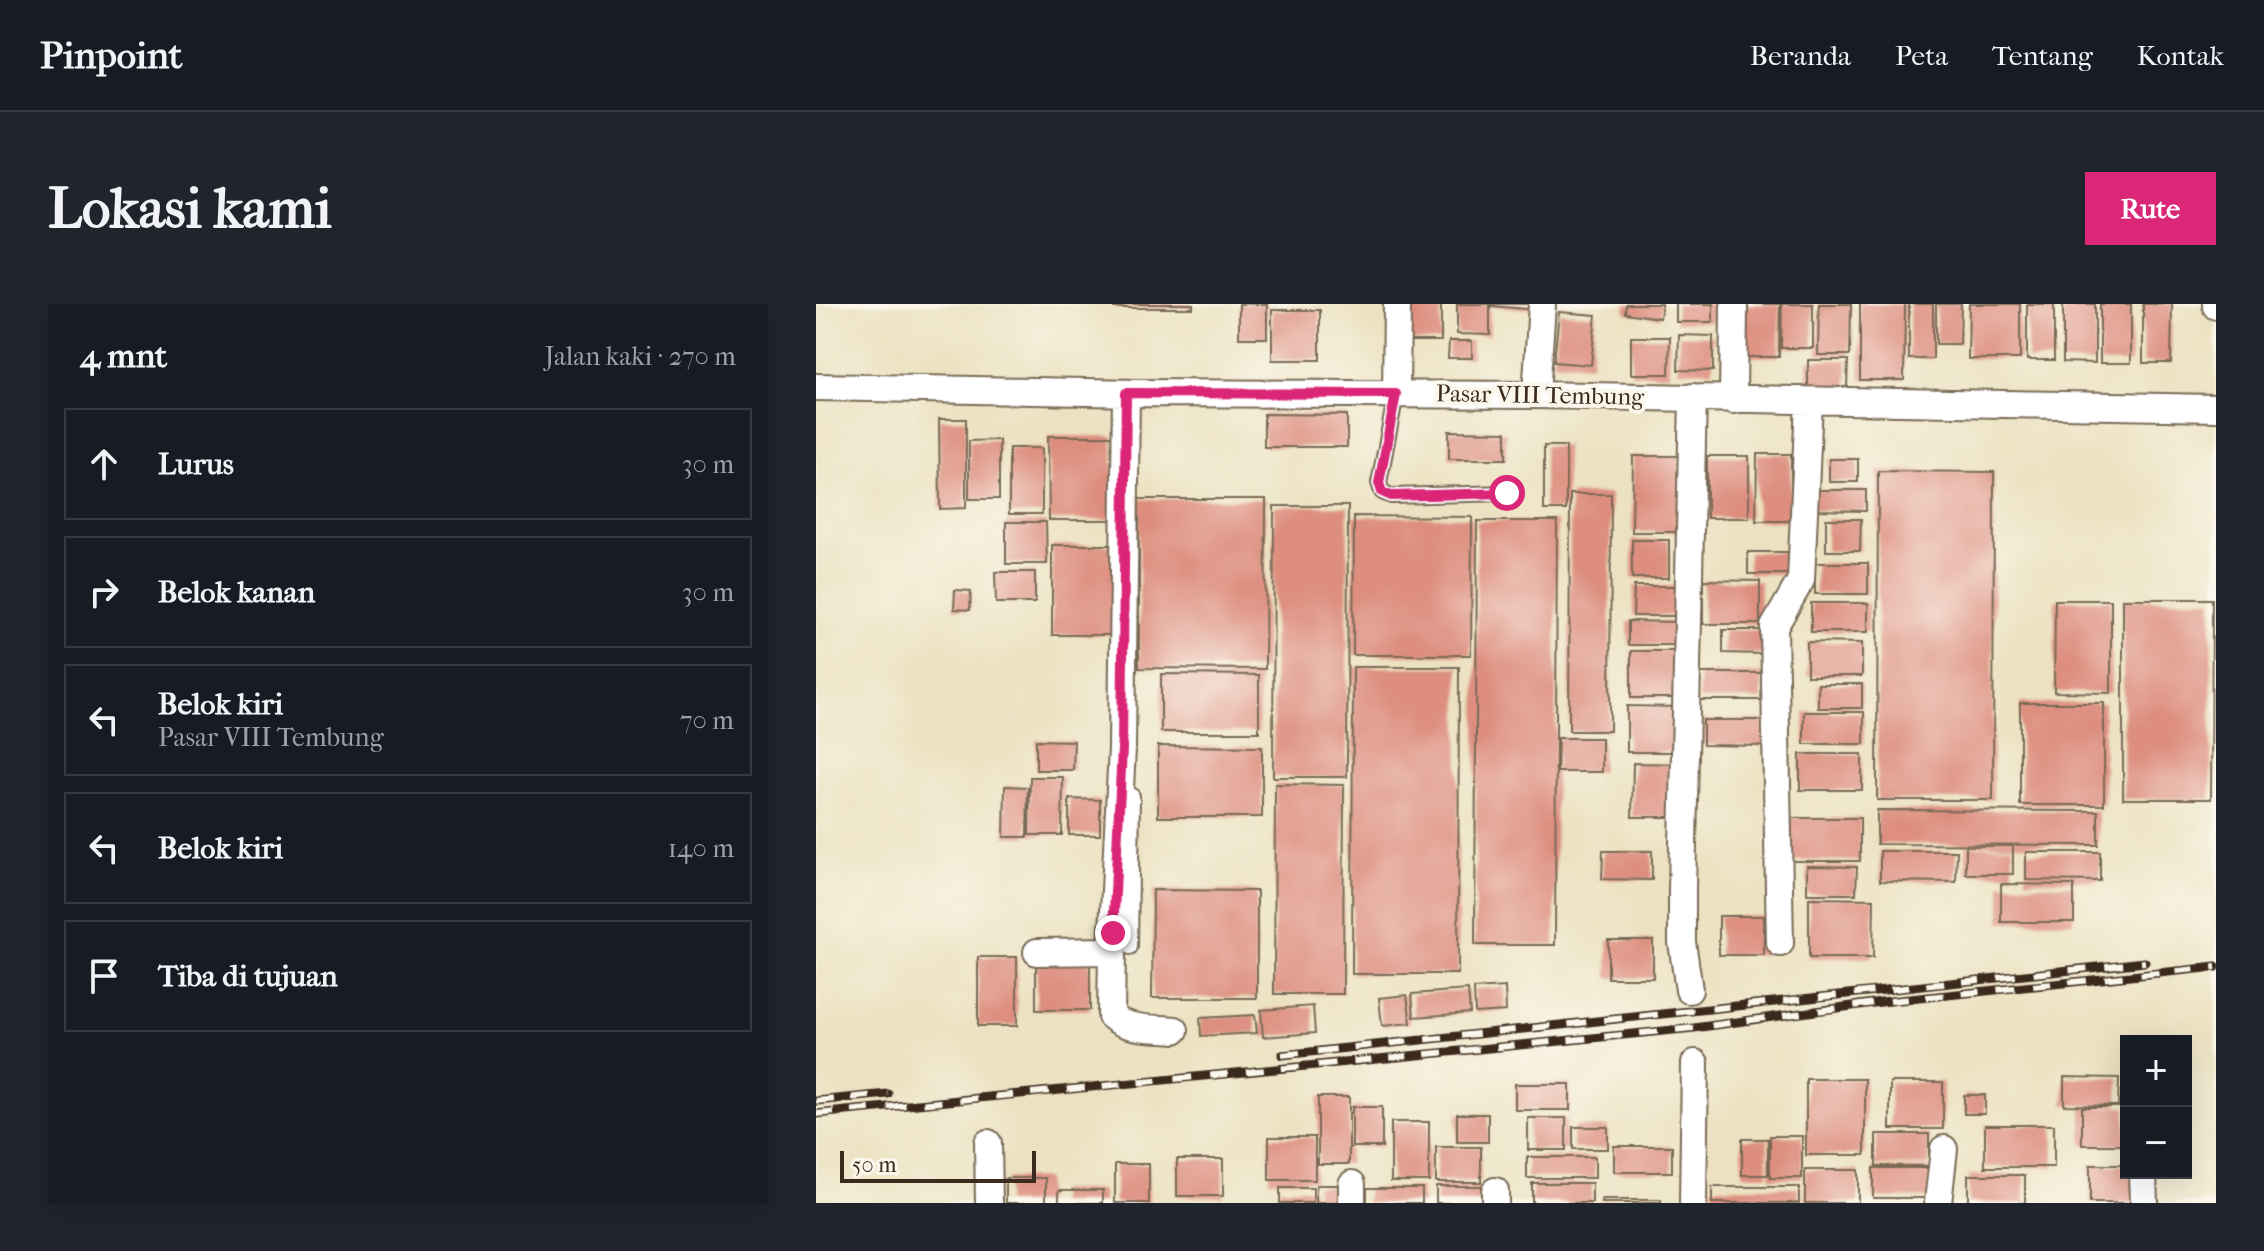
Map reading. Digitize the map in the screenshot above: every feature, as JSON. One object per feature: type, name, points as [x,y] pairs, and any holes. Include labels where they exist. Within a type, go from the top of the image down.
[{"type":"street","points":[[1396,394],[1397,304]]},
{"type":"street","points":[[1536,395],[1542,304]]},
{"type":"street","points":[[1733,400],[1734,307]]},
{"type":"street","name":"Pasar VIII Tembung","points":[[816,387],[1693,397],[2216,408]]},
{"type":"street","points":[[1132,393],[1122,748],[1121,949],[1111,1016],[1119,1023],[1132,1026],[1175,1030]]},
{"type":"street","points":[[1689,990],[1682,942],[1682,890],[1693,397]]},
{"type":"street","points":[[1780,943],[1774,627],[1801,580],[1809,401]]},
{"type":"street","points":[[1037,952],[1121,949]]},
{"type":"street","points":[[1693,1203],[1695,1063]]},
{"type":"street","points":[[988,1143],[989,1203]]},
{"type":"street","points":[[1938,1203],[1944,1149]]},
{"type":"street","points":[[2143,1179],[2144,1203]]},
{"type":"lane","points":[[1396,394],[1379,483],[1382,492],[1391,496],[1507,493]]},
{"type":"building","points":[[1114,304],[1193,304],[1193,308],[1114,308]]},
{"type":"building","points":[[1239,304],[1267,304],[1267,338],[1239,338]]},
{"type":"building","points":[[1407,304],[1441,304],[1441,341],[1407,341]]},
{"type":"building","points":[[1457,304],[1490,304],[1490,335],[1457,334]]},
{"type":"building","points":[[1539,304],[1539,310],[1492,306]]},
{"type":"building","points":[[1626,304],[1662,304],[1660,318],[1625,313]]},
{"type":"building","points":[[1676,304],[1713,304],[1713,322],[1676,322]]},
{"type":"building","points":[[1742,304],[1780,304],[1779,357],[1742,357]]},
{"type":"building","points":[[1782,304],[1813,304],[1813,348],[1781,348]]},
{"type":"building","points":[[1819,304],[1851,304],[1850,355],[1818,355]]},
{"type":"building","points":[[1860,304],[1905,304],[1904,380],[1860,380]]},
{"type":"building","points":[[1909,304],[1933,304],[1933,359],[1909,359]]},
{"type":"building","points":[[1936,304],[1961,304],[1960,344],[1936,344]]},
{"type":"building","points":[[1969,304],[2020,304],[2020,359],[1968,359]]},
{"type":"building","points":[[2027,304],[2054,304],[2054,360],[2027,360]]},
{"type":"building","points":[[2063,304],[2095,304],[2095,363],[2063,362]]},
{"type":"building","points":[[2100,304],[2131,304],[2131,363],[2100,363]]},
{"type":"building","points":[[2143,304],[2172,304],[2171,363],[2143,363]]},
{"type":"building","points":[[1272,310],[1320,310],[1320,360],[1272,360]]},
{"type":"building","points":[[1559,312],[1596,315],[1591,365],[1554,362]]},
{"type":"building","points":[[1679,335],[1713,336],[1713,371],[1678,370]]},
{"type":"building","points":[[1631,337],[1670,337],[1669,374],[1631,374]]},
{"type":"building","points":[[1449,341],[1472,341],[1472,358],[1448,358]]},
{"type":"building","points":[[1808,360],[1848,360],[1847,387],[1808,387]]},
{"type":"building","points":[[1264,414],[1347,415],[1347,447],[1264,447]]},
{"type":"building","points":[[939,419],[966,419],[966,508],[940,509]]},
{"type":"building","points":[[1449,431],[1506,432],[1506,459],[1449,459]]},
{"type":"building","points":[[1048,436],[1113,436],[1114,520],[1049,520]]},
{"type":"building","points":[[999,440],[999,499],[969,499],[969,441]]},
{"type":"building","points":[[1544,446],[1566,446],[1566,510],[1544,510]]},
{"type":"building","points":[[1009,448],[1042,448],[1042,514],[1009,514]]},
{"type":"building","points":[[1757,454],[1791,454],[1791,521],[1756,521]]},
{"type":"building","points":[[1633,456],[1680,456],[1680,532],[1632,532]]},
{"type":"building","points":[[1707,456],[1749,456],[1749,518],[1707,518]]},
{"type":"building","points":[[1829,459],[1858,459],[1858,482],[1829,482]]},
{"type":"building","points":[[1878,471],[1994,472],[1993,800],[1877,800]]},
{"type":"building","points":[[1814,490],[1866,490],[1866,511],[1813,510]]},
{"type":"building","points":[[1570,494],[1611,494],[1610,731],[1569,731]]},
{"type":"building","points":[[1139,499],[1266,499],[1265,669],[1139,668]]},
{"type":"building","points":[[1274,506],[1348,506],[1347,777],[1273,777]]},
{"type":"building","points":[[1354,516],[1472,517],[1471,655],[1353,655]]},
{"type":"building","points":[[1826,519],[1861,519],[1860,551],[1826,551]]},
{"type":"building","points":[[1477,521],[1557,521],[1555,945],[1475,945]]},
{"type":"building","points":[[1006,522],[1046,522],[1047,564],[1006,564]]},
{"type":"building","points":[[1632,540],[1669,540],[1669,578],[1632,578]]},
{"type":"building","points":[[1052,545],[1121,545],[1121,635],[1052,635]]},
{"type":"building","points":[[1748,552],[1788,552],[1788,574],[1748,574]]},
{"type":"building","points":[[1815,563],[1868,563],[1868,594],[1815,594]]},
{"type":"building","points":[[995,572],[1035,572],[1035,603],[996,603]]},
{"type":"building","points":[[1703,580],[1760,581],[1760,624],[1703,624]]},
{"type":"building","points":[[1634,586],[1679,586],[1679,616],[1633,616]]},
{"type":"building","points":[[955,590],[971,591],[970,610],[954,609]]},
{"type":"building","points":[[2123,599],[2212,599],[2211,799],[2123,799]]},
{"type":"building","points":[[2055,600],[2111,600],[2111,693],[2054,692]]},
{"type":"building","points":[[1811,603],[1868,603],[1868,632],[1811,632]]},
{"type":"building","points":[[1628,621],[1678,622],[1678,645],[1628,645]]},
{"type":"building","points":[[1723,630],[1763,630],[1763,654],[1723,653]]},
{"type":"building","points":[[1807,642],[1862,643],[1862,676],[1807,676]]},
{"type":"building","points":[[1631,651],[1681,651],[1681,698],[1631,698]]},
{"type":"building","points":[[1353,667],[1459,667],[1458,974],[1352,974]]},
{"type":"building","points":[[1699,673],[1762,673],[1762,700],[1699,700]]},
{"type":"building","points":[[1161,674],[1259,675],[1259,732],[1161,732]]},
{"type":"building","points":[[1818,684],[1862,684],[1862,708],[1818,708]]},
{"type":"building","points":[[2020,703],[2104,703],[2104,805],[2020,805]]},
{"type":"building","points":[[1627,706],[1679,707],[1679,752],[1627,752]]},
{"type":"building","points":[[1804,712],[1864,712],[1864,744],[1804,744]]},
{"type":"building","points":[[1703,720],[1764,720],[1764,746],[1703,745]]},
{"type":"building","points":[[1558,738],[1602,738],[1602,772],[1557,772]]},
{"type":"building","points":[[1036,740],[1074,741],[1073,770],[1036,770]]},
{"type":"building","points":[[1158,746],[1262,747],[1262,817],[1158,817]]},
{"type":"building","points":[[1800,754],[1862,754],[1862,790],[1800,790]]},
{"type":"building","points":[[1633,763],[1680,764],[1680,817],[1632,817]]},
{"type":"building","points":[[1030,777],[1063,777],[1062,835],[1029,835]]},
{"type":"building","points":[[1275,784],[1344,785],[1343,994],[1274,994]]},
{"type":"building","points":[[1005,786],[1028,787],[1027,837],[1004,837]]},
{"type":"building","points":[[1069,799],[1100,800],[1100,835],[1069,835]]},
{"type":"building","points":[[1877,810],[2098,811],[2098,845],[1877,844]]},
{"type":"building","points":[[1789,818],[1860,818],[1860,861],[1788,861]]},
{"type":"building","points":[[1966,846],[2013,846],[2013,874],[1966,874]]},
{"type":"building","points":[[1603,851],[1652,851],[1652,880],[1602,879]]},
{"type":"building","points":[[1880,851],[1957,851],[1956,882],[1880,881]]},
{"type":"building","points":[[2026,852],[2100,852],[2100,881],[2026,880]]},
{"type":"building","points":[[1807,866],[1857,867],[1856,894],[1807,894]]},
{"type":"building","points":[[2001,884],[2074,885],[2074,922],[2001,922]]},
{"type":"building","points":[[1153,890],[1257,891],[1257,998],[1152,998]]},
{"type":"building","points":[[1809,898],[1874,899],[1873,958],[1809,958]]},
{"type":"building","points":[[1719,916],[1764,916],[1764,955],[1719,955]]},
{"type":"building","points":[[1608,940],[1653,940],[1653,978],[1608,978]]},
{"type":"building","points":[[978,957],[1017,957],[1017,1026],[978,1026]]},
{"type":"building","points":[[1036,961],[1090,962],[1090,1010],[1036,1010]]},
{"type":"building","points":[[1505,987],[1506,1011],[1475,1013],[1474,989]]},
{"type":"building","points":[[1468,990],[1470,1013],[1414,1017],[1412,994]]},
{"type":"building","points":[[1407,995],[1411,1023],[1382,1026],[1379,998]]},
{"type":"building","points":[[1313,1006],[1315,1033],[1263,1037],[1261,1010]]},
{"type":"building","points":[[1255,1015],[1257,1033],[1201,1036],[1200,1018]]},
{"type":"building","points":[[2064,1077],[2119,1078],[2118,1106],[2064,1105]]},
{"type":"building","points":[[1806,1079],[1865,1079],[1865,1155],[1806,1155]]},
{"type":"building","points":[[1890,1082],[1943,1082],[1943,1129],[1890,1129]]},
{"type":"building","points":[[1515,1084],[1570,1084],[1570,1110],[1515,1110]]},
{"type":"building","points":[[1964,1095],[1985,1095],[1985,1114],[1964,1114]]},
{"type":"building","points":[[1318,1097],[1349,1097],[1349,1164],[1318,1164]]},
{"type":"building","points":[[1352,1107],[1382,1107],[1382,1147],[1352,1147]]},
{"type":"building","points":[[2082,1107],[2120,1107],[2120,1145],[2082,1145]]},
{"type":"building","points":[[1457,1114],[1488,1114],[1488,1142],[1457,1142]]},
{"type":"building","points":[[1528,1118],[1566,1118],[1566,1150],[1528,1150]]},
{"type":"building","points":[[1391,1122],[1429,1122],[1429,1181],[1391,1181]]},
{"type":"building","points":[[1985,1125],[2054,1125],[2054,1167],[1985,1167]]},
{"type":"building","points":[[1573,1127],[1608,1127],[1608,1149],[1573,1149]]},
{"type":"building","points":[[1876,1134],[1929,1134],[1929,1166],[1876,1166]]},
{"type":"building","points":[[1770,1136],[1802,1136],[1802,1178],[1770,1178]]},
{"type":"building","points":[[1269,1137],[1315,1137],[1315,1180],[1269,1180]]},
{"type":"building","points":[[1742,1139],[1768,1139],[1768,1175],[1742,1175]]},
{"type":"building","points":[[1614,1146],[1672,1146],[1672,1172],[1614,1172]]},
{"type":"building","points":[[1436,1147],[1481,1147],[1481,1182],[1436,1182]]},
{"type":"building","points":[[1527,1157],[1595,1157],[1595,1178],[1527,1178]]},
{"type":"building","points":[[1177,1159],[1223,1159],[1223,1196],[1177,1196]]},
{"type":"building","points":[[1115,1164],[1149,1164],[1149,1203],[1115,1203]]},
{"type":"building","points":[[2090,1165],[2120,1165],[2120,1179],[2135,1179],[2135,1203],[2090,1203]]},
{"type":"building","points":[[1873,1168],[1929,1168],[1929,1198],[1873,1198]]},
{"type":"building","points":[[1805,1170],[1858,1170],[1858,1203],[1805,1203]]},
{"type":"building","points":[[1968,1175],[2025,1175],[2025,1203],[1968,1203]]},
{"type":"building","points":[[1006,1178],[1046,1178],[1046,1203],[1006,1203]]},
{"type":"building","points":[[1532,1183],[1592,1183],[1592,1203],[1532,1203]]},
{"type":"building","points":[[1316,1185],[1350,1185],[1350,1203],[1316,1203]]},
{"type":"building","points":[[1436,1186],[1481,1186],[1481,1203],[1436,1203]]},
{"type":"building","points":[[1712,1187],[1799,1187],[1799,1203],[1712,1203]]},
{"type":"building","points":[[1280,1188],[1313,1188],[1313,1203],[1280,1203]]},
{"type":"building","points":[[1367,1188],[1422,1188],[1422,1203],[1367,1203]]},
{"type":"building","points":[[1059,1190],[1103,1190],[1103,1203],[1059,1203]]},
{"type":"building","points":[[1602,1200],[1661,1200],[1661,1203],[1602,1203]]},
{"type":"railway","points":[[1282,1055],[2145,962]]},
{"type":"railway","points":[[816,1114],[1694,1028],[1881,1002],[2216,967]]},
{"type":"railway","points":[[816,1101],[888,1094]]},
{"type":"route","points":[[1113,933],[1122,748],[1126,393],[1396,394],[1379,483],[1382,492],[1391,496],[1507,493]]}]
